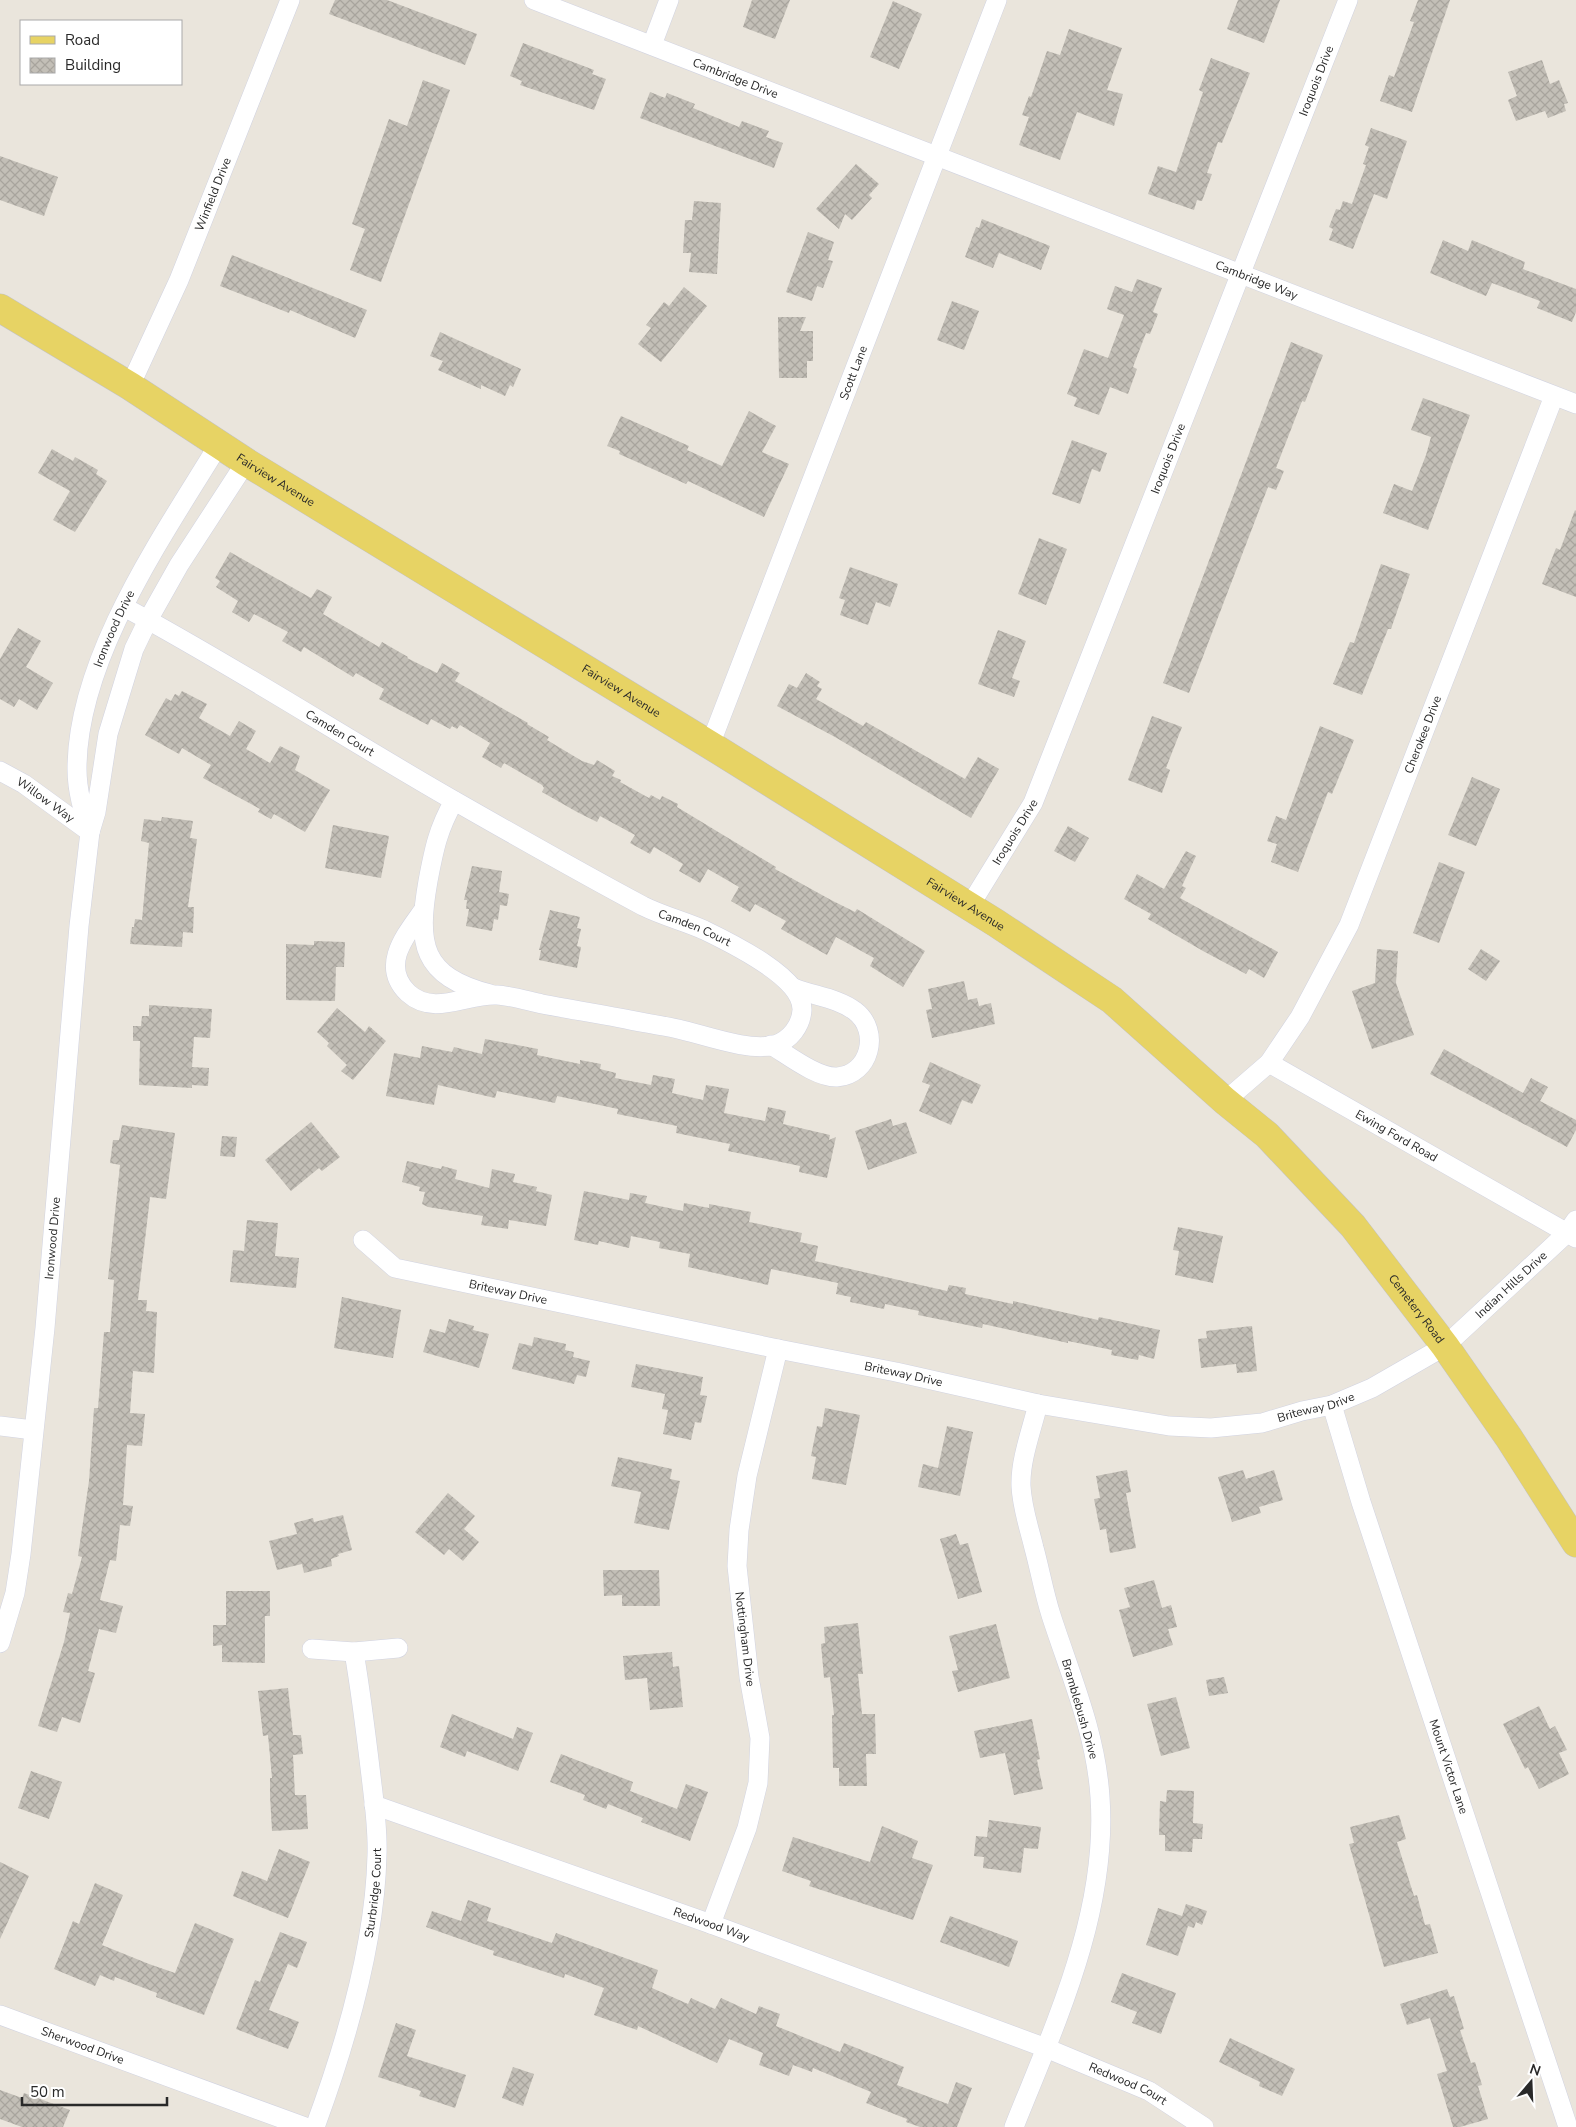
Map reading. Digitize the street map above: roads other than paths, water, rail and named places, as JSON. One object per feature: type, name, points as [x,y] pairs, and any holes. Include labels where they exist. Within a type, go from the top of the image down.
[{"type":"main road","name":"Fairview Avenue","points":[[0,308],[130,386],[246,462],[710,745],[1112,1000],[1224,1101]]},
{"type":"main road","name":"Cemetery Road","points":[[1224,1101],[1266,1135],[1353,1226],[1445,1346],[1509,1438],[1576,1543]]},
{"type":"street","name":"Winfield Drive","points":[[130,386],[179,280],[290,0]]},
{"type":"street","name":"Cambridge Drive","points":[[534,0],[938,155]]},
{"type":"street","points":[[652,45],[669,0]]},
{"type":"street","name":"Scott Lane","points":[[710,745],[997,0]]},
{"type":"street","name":"Iroquois Drive","points":[[968,907],[1033,803],[1348,0]]},
{"type":"street","name":"Cambridge Way","points":[[938,155],[1240,275],[1576,404]]},
{"type":"street","name":"Cherokee Drive","points":[[1269,1063],[1300,1017],[1349,925],[1554,396]]},
{"type":"street","name":"Ironwood Drive","points":[[90,832],[79,795],[77,768],[82,719],[107,641],[144,565],[219,444]]},
{"type":"street","name":"Ironwood Drive","points":[[0,1643],[15,1593],[20,1564],[90,832],[96,812],[108,734],[134,649],[148,620],[179,565],[246,462]]},
{"type":"street","name":"Camden Court","points":[[124,607],[454,801],[648,908],[705,930],[782,975],[794,988]]},
{"type":"street","name":"Willow Way","points":[[0,771],[24,784],[90,832]]},
{"type":"street","points":[[454,801],[440,826],[436,839],[422,912],[424,941],[436,966],[458,983],[496,995],[753,1046],[771,1045],[787,1039],[798,1024],[801,1005],[794,988]]},
{"type":"street","points":[[422,912],[400,942],[396,955],[397,975],[407,992],[418,999],[438,1004],[496,995]]},
{"type":"street","points":[[771,1045],[818,1072],[836,1077],[856,1070],[863,1063],[868,1053],[870,1043],[869,1032],[865,1021],[857,1012],[836,1002],[794,988]]},
{"type":"street","points":[[1224,1101],[1269,1063]]},
{"type":"street","name":"Ewing Ford Road","points":[[1269,1063],[1573,1230]]},
{"type":"street","name":"Indian Hills Drive","points":[[1445,1346],[1573,1230]]},
{"type":"street","name":"Briteway Drive","points":[[363,1240],[395,1268],[896,1372],[1038,1404],[1169,1426],[1205,1428],[1262,1423],[1297,1412],[1332,1405],[1372,1388],[1445,1346]]},
{"type":"street","name":"Nottingham Drive","points":[[711,1924],[747,1828],[758,1783],[760,1738],[749,1677],[737,1566],[739,1530],[747,1476],[778,1349]]},
{"type":"street","name":"Bramblebush Drive","points":[[1014,2127],[1046,2048],[1087,1926],[1100,1864],[1100,1796],[1089,1732],[1050,1613],[1024,1511],[1021,1483],[1038,1404]]},
{"type":"street","name":"Mount Victor Lane","points":[[1332,1405],[1361,1502],[1568,2127]]},
{"type":"street","points":[[0,1426],[33,1430]]},
{"type":"street","points":[[312,1649],[354,1652],[398,1648]]},
{"type":"street","name":"Sturbridge Court","points":[[315,2127],[348,2025],[366,1942],[376,1876],[374,1805],[354,1652]]},
{"type":"street","name":"Redwood Way","points":[[374,1805],[711,1924],[1046,2048]]},
{"type":"street","name":"Sherwood Drive","points":[[0,2015],[305,2127]]},
{"type":"street","name":"Redwood Court","points":[[1046,2048],[1149,2091],[1204,2127]]}]
